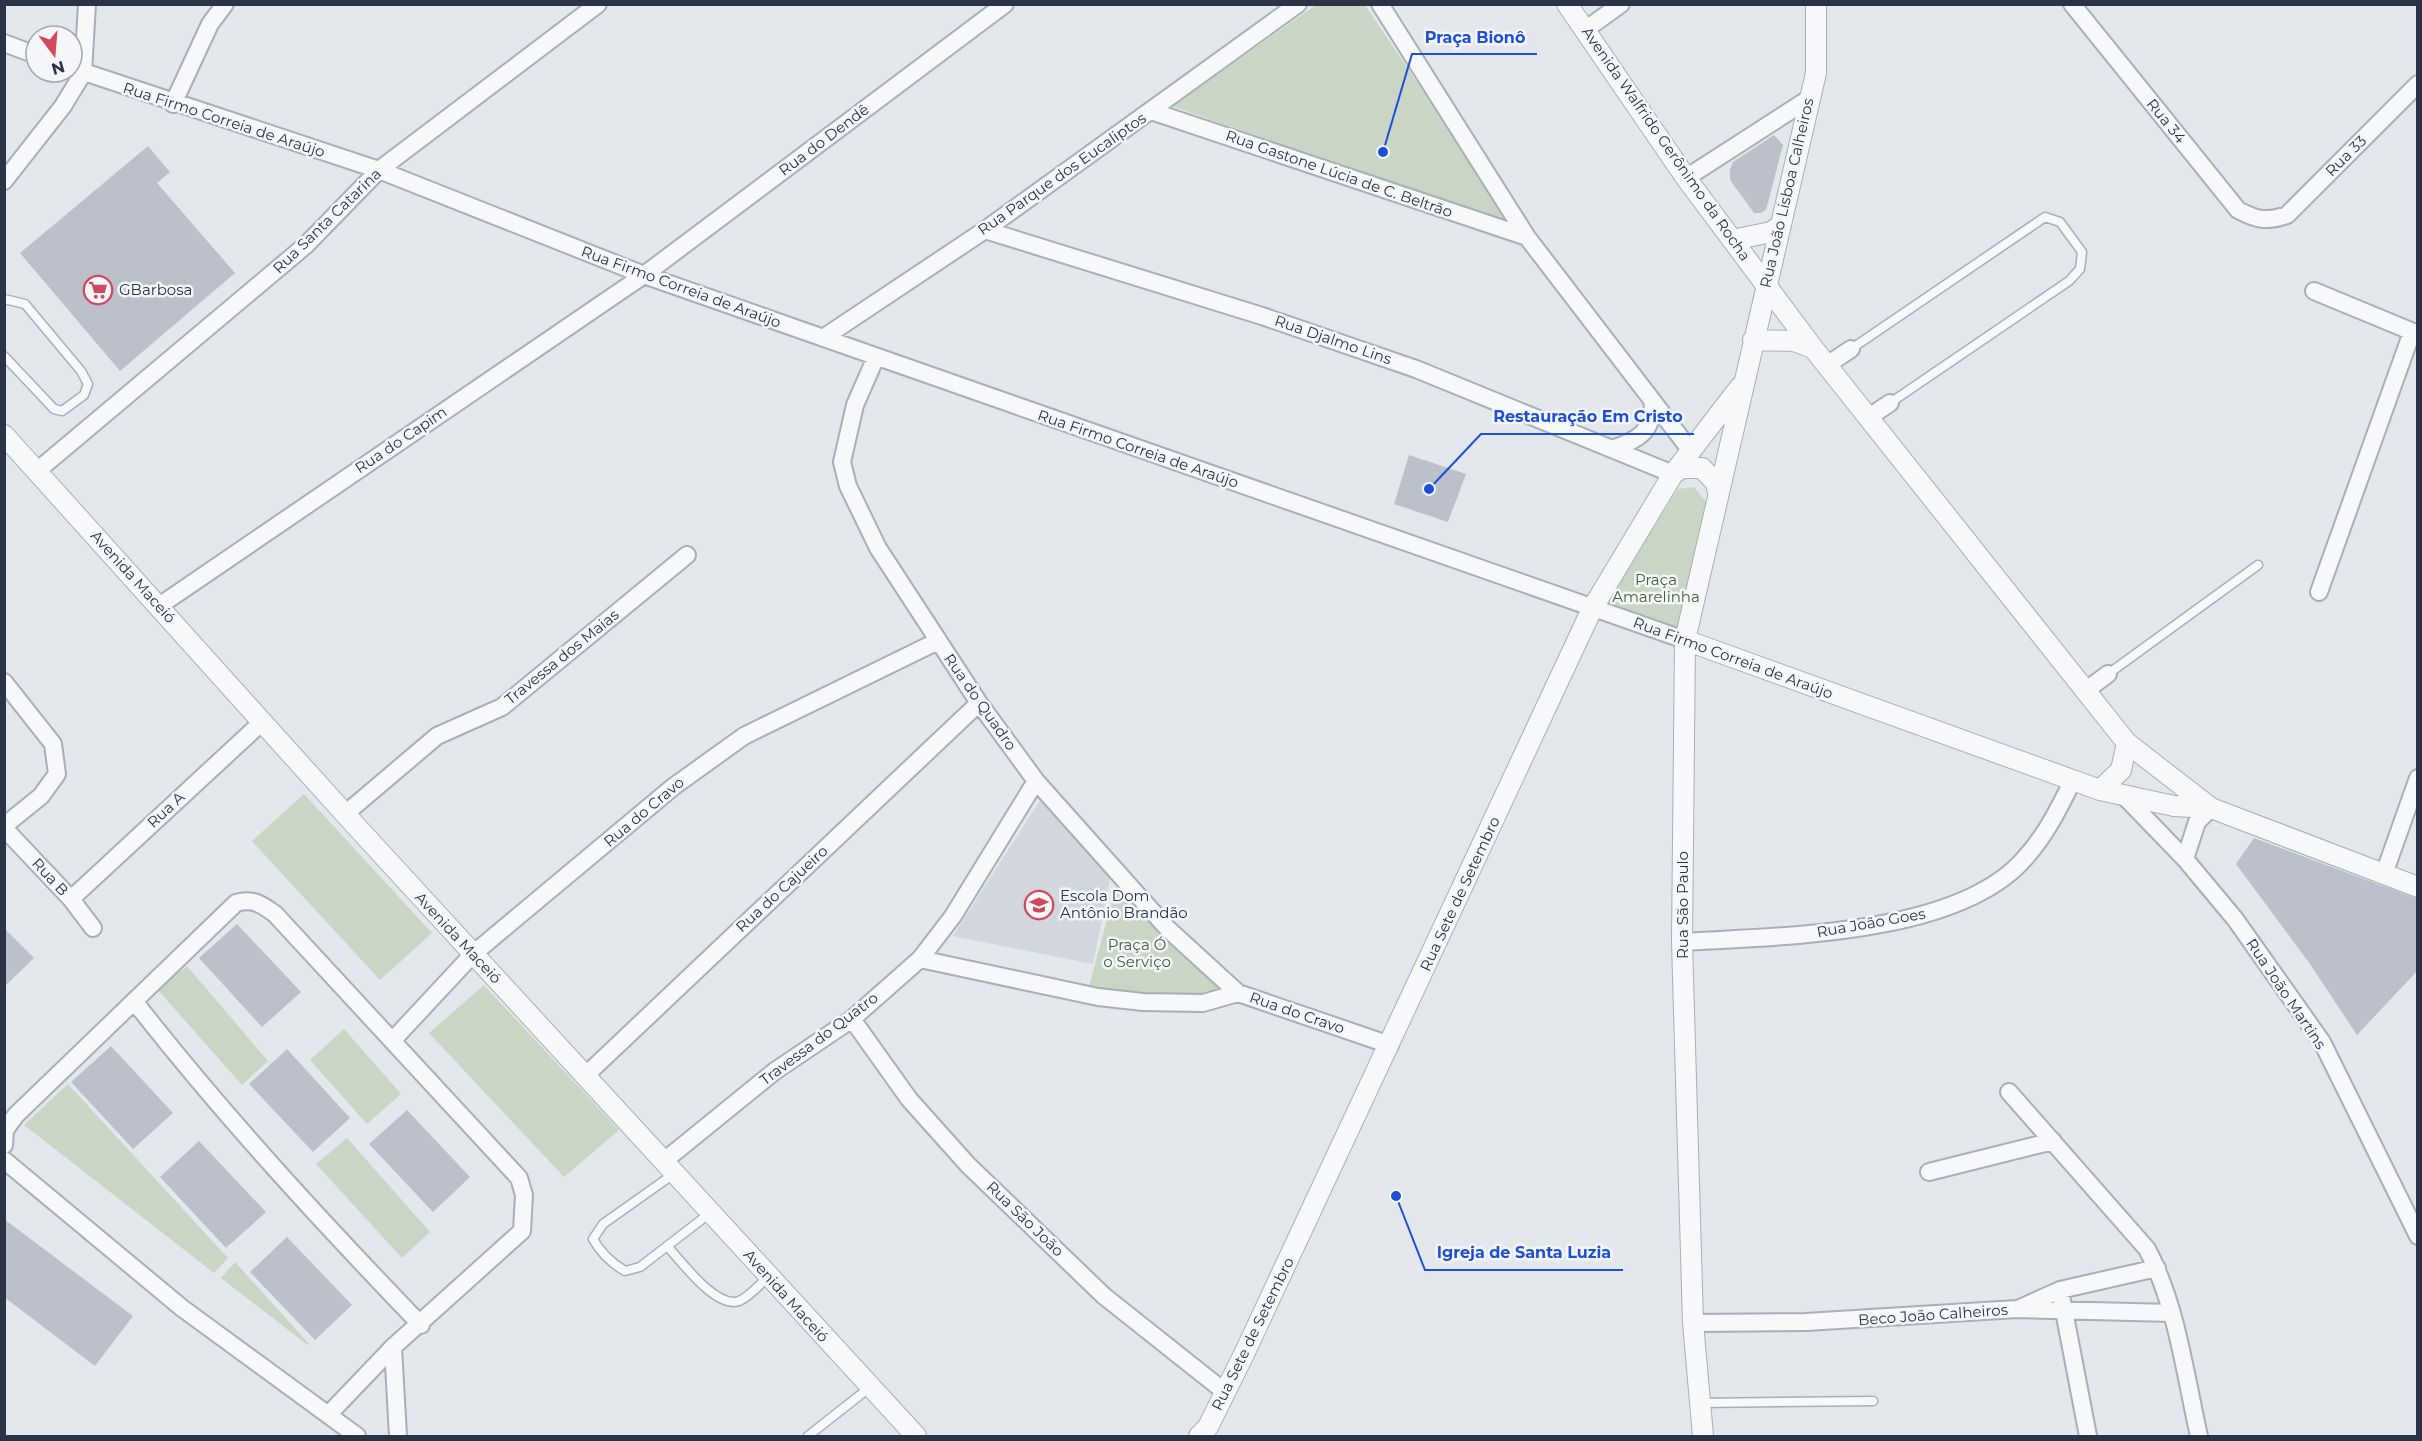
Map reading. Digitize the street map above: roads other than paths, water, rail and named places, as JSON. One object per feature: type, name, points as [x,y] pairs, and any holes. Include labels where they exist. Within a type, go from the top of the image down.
[{"type":"street","points":[[84,26],[87,4]]},
{"type":"street","points":[[173,104],[210,24],[225,4]]},
{"type":"street","name":"Rua Santa Catarina","points":[[37,471],[306,244],[379,170],[598,4]]},
{"type":"street","name":"Rua do Dendê","points":[[644,275],[1005,4]]},
{"type":"street","name":"Rua Parque dos Eucaliptos","points":[[823,338],[985,230],[1298,4]]},
{"type":"street","points":[[1380,4],[1527,237],[1691,451]]},
{"type":"street","name":"Avenida Walfrido Gerônimo da Rocha","points":[[1567,4],[1686,178],[1766,283]]},
{"type":"street","points":[[1585,30],[1621,4]]},
{"type":"street","name":"Rua João Lisboa Calheiros","points":[[1745,380],[1816,73],[1815,4]]},
{"type":"street","name":"Rua 34","points":[[2072,4],[2238,210],[2257,220],[2271,220]]},
{"type":"street","points":[[4,43],[24,50]]},
{"type":"street","name":"Rua Firmo Correia de Araújo","points":[[84,73],[379,170],[644,275],[1685,640],[2100,790],[2174,806],[2211,808]]},
{"type":"street","points":[[4,181],[63,106],[72,84]]},
{"type":"street","name":"Rua 33","points":[[2271,220],[2287,215],[2418,84]]},
{"type":"street","points":[[1686,178],[1810,98]]},
{"type":"street","name":"Rua Gastone Lúcia de C. Beltrão","points":[[1151,111],[1527,237]]},
{"type":"street","points":[[1732,240],[1771,232],[1780,226]]},
{"type":"street","name":"Rua Djalmo Lins","points":[[985,230],[1262,316],[1405,365],[1673,474]]},
{"type":"street","name":"Rua do Capim","points":[[159,606],[644,275]]},
{"type":"street","name":"Rua Firmo Correia de Araújo","points":[[1766,283],[1813,348],[2127,743],[2211,808],[2418,887]]},
{"type":"street","points":[[2314,291],[2415,333],[2319,592]]},
{"type":"street","points":[[1753,340],[1794,341],[1813,348]]},
{"type":"street","points":[[1827,365],[1851,349]]},
{"type":"street","name":"Rua do Quadro","points":[[876,357],[855,405],[842,462],[848,486],[878,548],[979,703],[1036,781],[1168,929],[1238,993]]},
{"type":"street","name":"Rua Sete de Setembro","points":[[1204,1433],[1390,1045],[1592,609],[1673,474],[1745,380]]},
{"type":"street","name":"Rua São Paulo","points":[[1703,1437],[1694,1323],[1682,942],[1685,640],[1745,380]]},
{"type":"street","points":[[1612,449],[1636,440],[1648,427],[1653,402]]},
{"type":"street","points":[[1869,417],[1890,403]]},
{"type":"street","name":"Avenida Maceió","points":[[4,435],[345,814],[916,1437]]},
{"type":"street","points":[[1673,474],[1682,468],[1702,468],[1716,483],[1718,493]]},
{"type":"street","name":"Travessa dos Maias","points":[[345,814],[437,736],[502,707],[687,555]]},
{"type":"street","name":"Rua do Cravo","points":[[392,1041],[473,954],[673,787],[744,736],[938,641]]},
{"type":"street","points":[[2085,691],[2108,674]]},
{"type":"street","points":[[4,682],[53,744],[57,774],[41,796],[4,827]]},
{"type":"street","name":"Rua do Cajueiro","points":[[586,1075],[979,703]]},
{"type":"street","name":"Rua A","points":[[70,899],[262,722]]},
{"type":"street","points":[[2100,790],[2121,770],[2127,743]]},
{"type":"street","points":[[2384,874],[2418,778]]},
{"type":"street","name":"Rua João Goes","points":[[1682,942],[1811,934],[1888,922],[1943,909],[1976,896],[1986,891],[2025,860],[2051,824],[2073,780]]},
{"type":"street","name":"Travessa do Quatro","points":[[669,1167],[775,1071],[852,1019],[920,959],[952,916],[1036,781]]},
{"type":"street","name":"Rua João Martins","points":[[2123,795],[2185,860],[2235,919],[2322,1042],[2415,1226]]},
{"type":"street","points":[[2185,860],[2196,822],[2211,808]]},
{"type":"street","name":"Rua B","points":[[4,827],[70,899],[93,928]]},
{"type":"street","points":[[4,1145],[5,1130],[16,1115],[236,903],[248,899],[259,903],[275,914],[519,1178],[524,1195],[522,1231],[393,1347],[328,1415]]},
{"type":"street","name":"Rua do Cravo","points":[[920,959],[1098,997],[1143,1002],[1203,1003],[1238,993],[1390,1045]]},
{"type":"street","points":[[134,1001],[180,1060],[328,1228],[420,1325]]},
{"type":"street","name":"Rua São João","points":[[852,1019],[909,1099],[968,1165],[1104,1296],[1225,1392]]},
{"type":"street","points":[[2009,1092],[2147,1249],[2157,1268],[2172,1313],[2199,1437]]},
{"type":"street","points":[[1929,1172],[2053,1141]]},
{"type":"street","points":[[4,1160],[182,1308],[357,1437]]},
{"type":"street","points":[[2017,1310],[2060,1290],[2157,1268]]},
{"type":"street","points":[[2060,1290],[2088,1437]]},
{"type":"street","name":"Beco João Calheiros","points":[[1694,1323],[1806,1323],[2017,1310],[2172,1313]]},
{"type":"street","points":[[393,1347],[398,1437]]},
{"type":"lane","points":[[1851,349],[2045,218],[2060,222],[2082,252],[2080,269],[2069,281],[1890,403]]},
{"type":"lane","points":[[4,299],[25,304],[81,371],[88,384],[84,395],[62,411],[54,409],[8,367],[4,356]]},
{"type":"lane","points":[[2108,674],[2258,565]]},
{"type":"lane","points":[[669,1167],[603,1224],[593,1239],[613,1264],[625,1271],[640,1267],[711,1213]]},
{"type":"lane","points":[[667,1246],[716,1298],[730,1302],[741,1301],[768,1277]]},
{"type":"lane","points":[[808,1437],[869,1388]]},
{"type":"lane","points":[[1700,1404],[1874,1401]]},
{"type":"place","name":"Praça Bionô","points":[[1383,152]]},
{"type":"place","name":"GBarbosa","points":[[98,290]]},
{"type":"place","name":"Restauração Em Cristo","points":[[1429,489]]},
{"type":"place","name":"Escola Dom Antônio Brandão","points":[[1039,905]]},
{"type":"place","name":"Igreja de Santa Luzia","points":[[1396,1196]]},
{"type":"park label","name":"Praça Amarelinha","points":[[1656,588]]},
{"type":"park label","name":"Praça Ó o Serviço","points":[[1137,954]]}]
